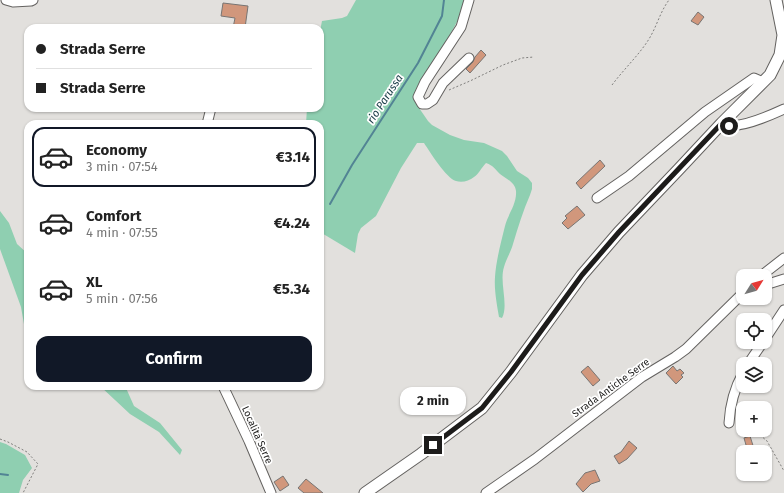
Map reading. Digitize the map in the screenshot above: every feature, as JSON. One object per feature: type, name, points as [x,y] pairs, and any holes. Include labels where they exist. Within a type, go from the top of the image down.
[{"type":"main road","points":[[365,493],[421,454],[482,408],[511,372],[582,275],[619,232],[722,123],[770,75],[780,55],[783,35],[776,0]]},
{"type":"street","points":[[6,0],[13,2],[33,0]]},
{"type":"street","points":[[469,0],[461,28],[425,82],[418,97],[422,104],[427,104],[433,100],[443,83],[469,58]]},
{"type":"street","points":[[597,198],[629,176],[705,112],[754,78],[763,82]]},
{"type":"street","points":[[722,123],[729,126],[739,125],[768,116],[784,109]]},
{"type":"street","points":[[771,269],[784,258]]},
{"type":"street","points":[[772,283],[784,279]]},
{"type":"street","name":"Strada Antiche Serre","points":[[486,493],[535,459],[642,377],[686,349],[736,300]]},
{"type":"street","points":[[772,328],[784,310]]},
{"type":"street","points":[[729,423],[732,397],[736,387]]},
{"type":"street","name":"Località Serre","points":[[225,390],[271,493]]},
{"type":"path","points":[[612,85],[648,41],[665,5],[669,0]]},
{"type":"path","points":[[441,86],[448,90],[503,65],[522,58],[534,57]]},
{"type":"path","points":[[762,437],[767,441],[784,471]]},
{"type":"path","points":[[0,439],[27,452],[38,464],[23,493]]},
{"type":"green space","points":[[356,0],[464,0],[458,20],[441,51],[418,86],[416,99],[417,105],[432,125],[450,135],[464,140],[484,143],[502,151],[517,171],[528,178],[532,183],[530,195],[504,267],[503,279],[505,307],[502,318],[499,317],[496,297],[496,271],[506,222],[514,205],[516,191],[512,183],[489,164],[486,163],[476,176],[470,180],[458,182],[452,179],[443,170],[424,143],[417,143],[401,168],[376,216],[361,228],[358,234],[355,253],[324,234],[324,120],[306,120],[307,112],[324,112],[324,24],[321,24],[322,21],[347,16]]},
{"type":"green space","points":[[0,211],[9,223],[17,244],[24,250],[24,324],[21,307],[0,249]]},
{"type":"green space","points":[[104,390],[127,390],[134,406],[160,423],[182,450],[180,455],[159,432],[130,414]]},
{"type":"green space","points":[[0,442],[25,455],[32,468],[23,480],[19,493],[0,493]]},
{"type":"building","points":[[223,3],[248,6],[246,24],[234,24],[235,18],[221,16]]},
{"type":"building","points":[[698,12],[704,17],[698,25],[691,21]]},
{"type":"building","points":[[481,50],[486,55],[470,73],[466,69]]},
{"type":"building","points":[[600,160],[605,166],[581,189],[576,183]]},
{"type":"building","points":[[577,206],[585,215],[568,229],[562,223],[567,218],[565,216]]},
{"type":"building","points":[[588,366],[600,380],[593,386],[581,372]]},
{"type":"building","points":[[673,366],[677,371],[680,369],[684,373],[681,375],[683,377],[676,384],[666,373]]},
{"type":"building","points":[[750,437],[753,445],[746,445],[744,438]]},
{"type":"building","points":[[629,441],[637,448],[627,459],[619,464],[614,456],[621,452]]},
{"type":"building","points":[[595,470],[600,481],[591,484],[583,492],[576,484],[585,473]]},
{"type":"building","points":[[283,476],[289,485],[280,491],[274,482]]},
{"type":"building","points":[[306,479],[323,493],[304,493],[298,488]]},
{"type":"waterway","name":"rio Parussa","points":[[330,204],[352,165],[418,63],[442,16],[444,0]]},
{"type":"waterway","points":[[0,474],[8,475]]},
{"type":"route","points":[[433,445],[482,408],[511,372],[582,275],[619,232],[722,123],[729,126]]}]
